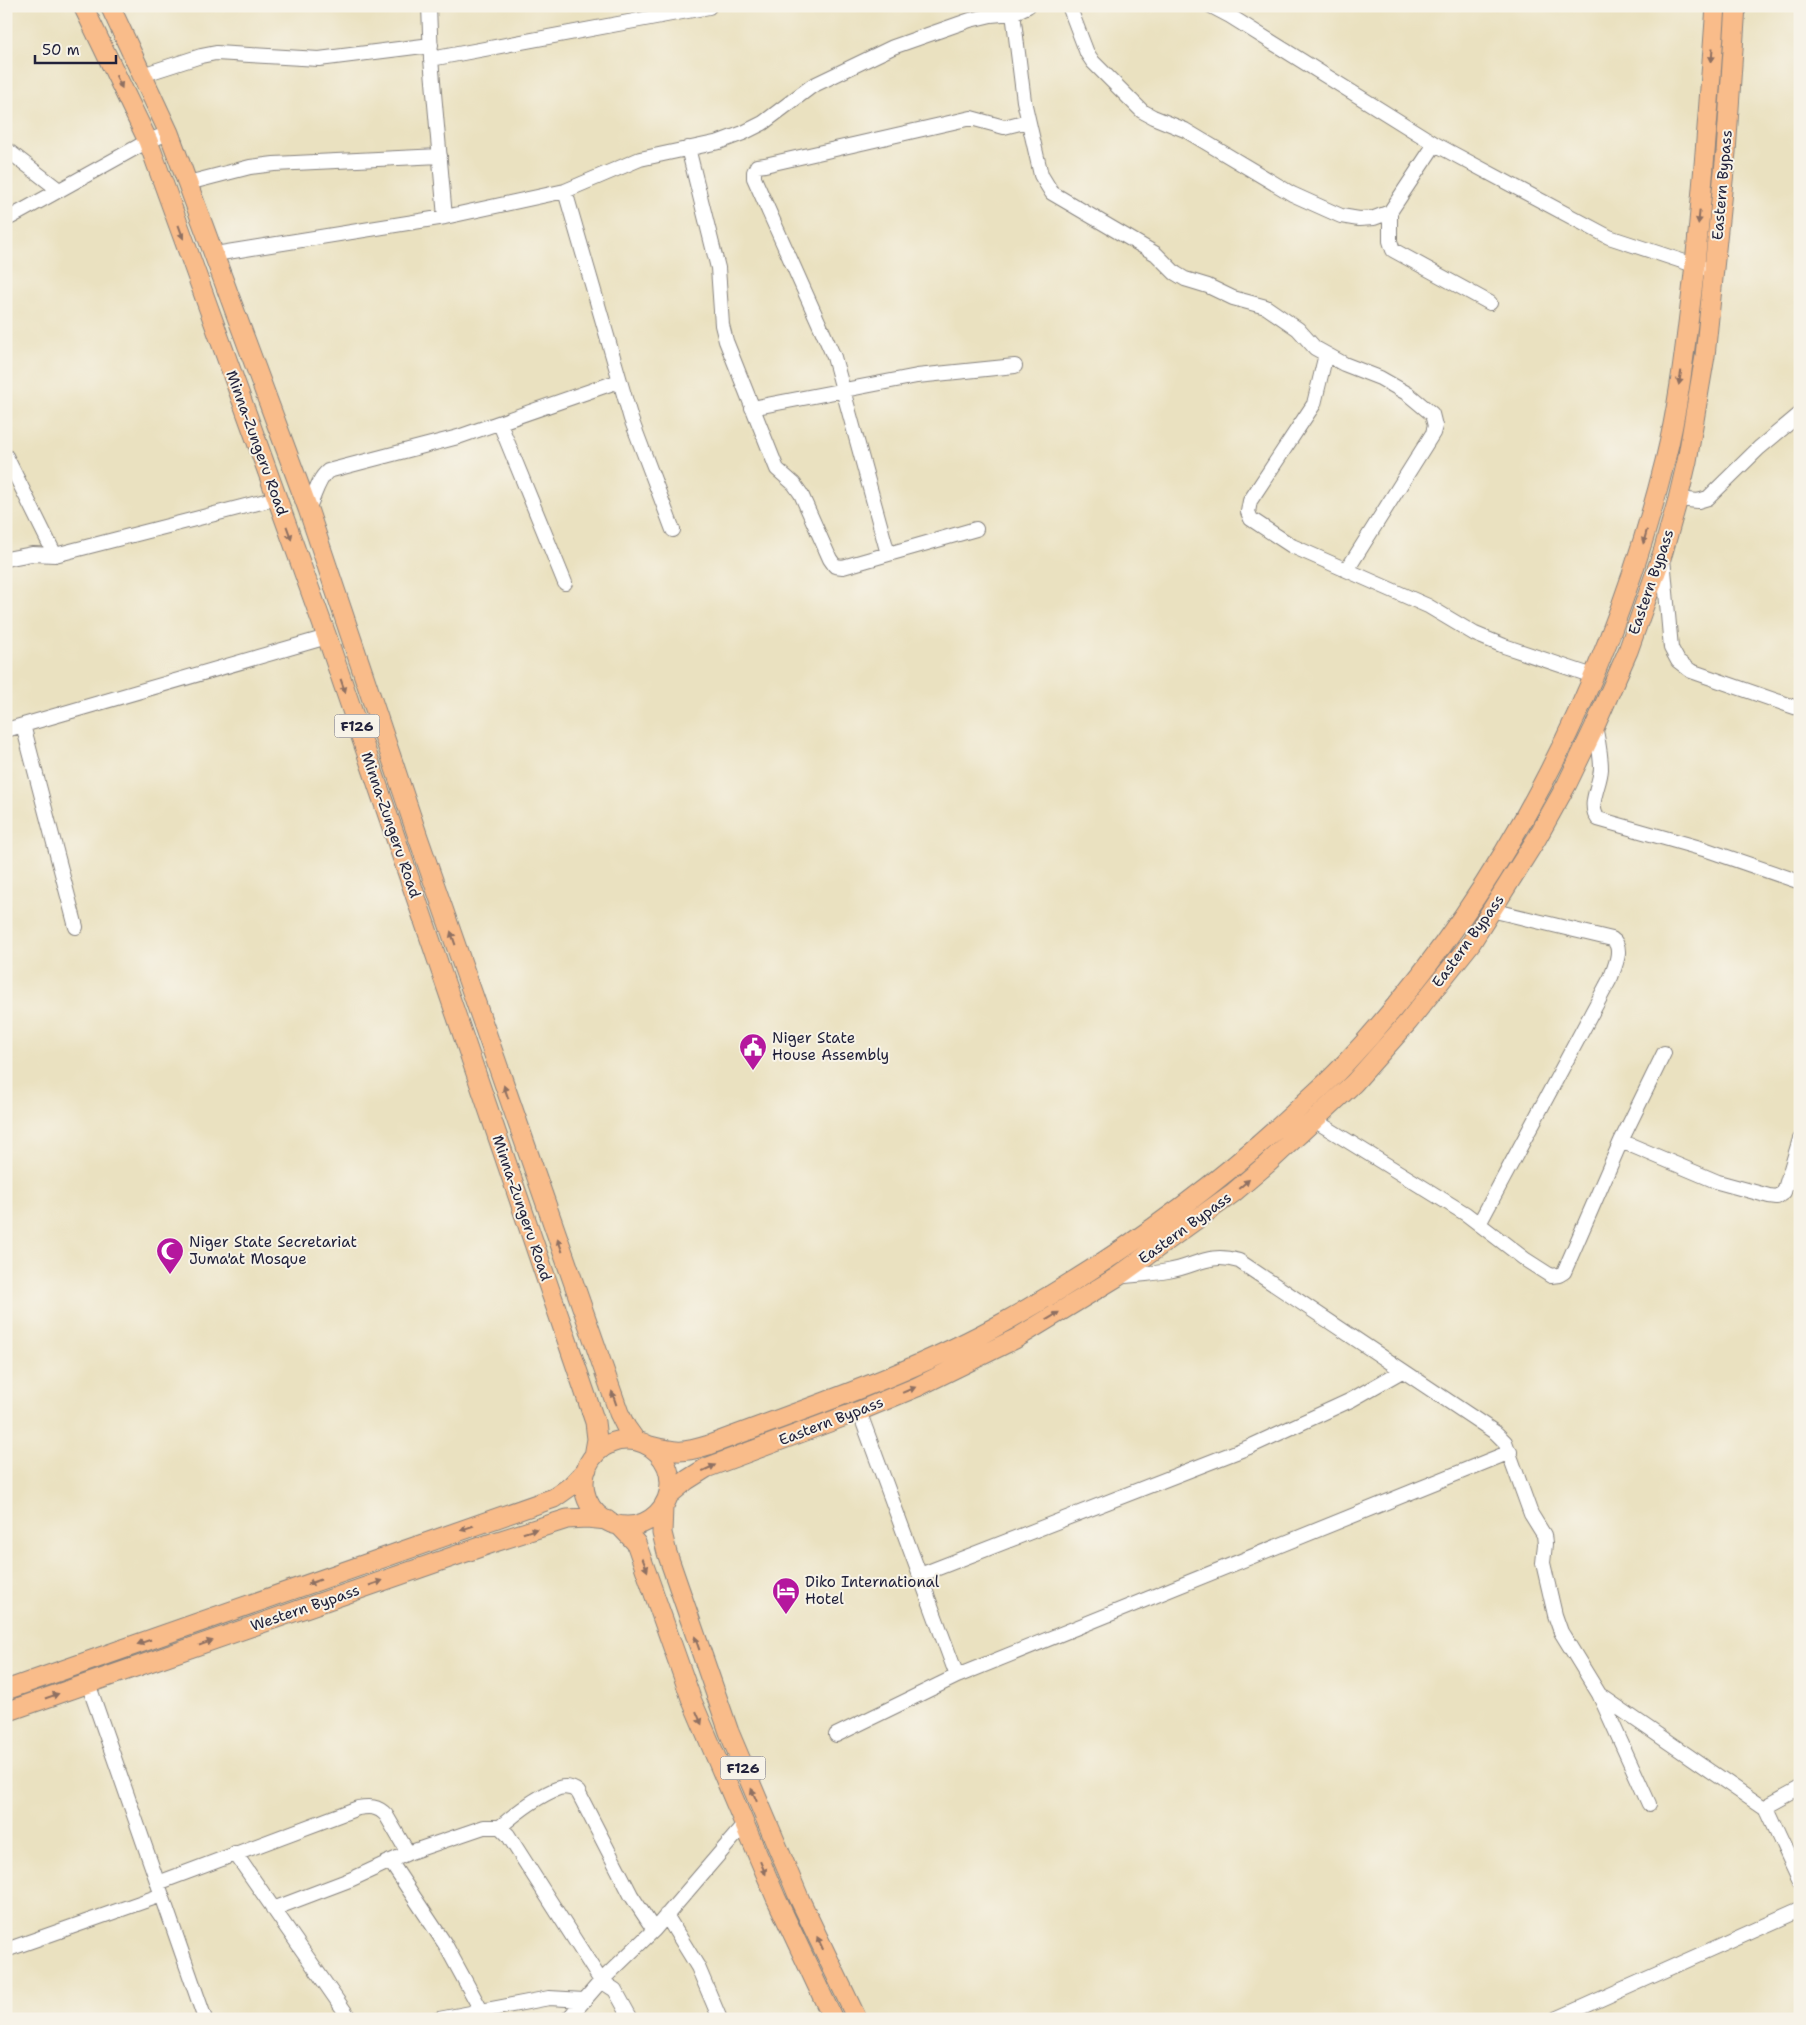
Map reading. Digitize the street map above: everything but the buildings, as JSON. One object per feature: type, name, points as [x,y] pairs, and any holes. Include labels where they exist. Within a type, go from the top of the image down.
[{"type":"main road","name":"Minna-Zungeru Road","points":[[83,6],[148,142],[327,637],[596,1422],[597,1439],[590,1462]]},
{"type":"main road","name":"Minna-Zungeru Road","points":[[110,6],[169,133],[215,254],[308,509],[418,837],[619,1413],[626,1427],[643,1444]]},
{"type":"main road","name":"Eastern Bypass","points":[[643,1444],[675,1452],[686,1452],[908,1369],[1005,1321],[1106,1260],[1201,1193],[1255,1149],[1339,1070],[1392,1010],[1455,929],[1520,829],[1573,726],[1614,629],[1642,547],[1666,456],[1684,354],[1706,150],[1716,6]]},
{"type":"main road","name":"Eastern Bypass","points":[[666,1501],[687,1480],[706,1468],[859,1411],[917,1387],[1015,1339],[1117,1277],[1233,1194],[1354,1083],[1408,1022],[1470,943],[1537,838],[1567,784],[1628,651],[1663,552],[1687,461],[1705,356],[1726,152],[1736,6]]},
{"type":"main road","points":[[397,845],[418,837]]},
{"type":"main road","points":[[590,1462],[606,1446],[621,1440],[643,1444]]},
{"type":"main road","name":"F126","points":[[643,1444],[661,1456],[668,1468],[670,1482],[662,1533],[666,1553],[713,1690],[754,1795],[830,1964],[857,2019]]},
{"type":"main road","name":"F126","points":[[590,1462],[584,1484],[587,1498],[595,1511],[613,1523],[636,1543],[692,1701],[744,1825],[810,1973],[833,2019]]},
{"type":"main road","name":"Western Bypass","points":[[6,1690],[554,1498],[571,1486],[590,1462]]},
{"type":"main road","points":[[613,1523],[631,1526],[644,1522],[655,1516],[666,1501]]},
{"type":"main road","name":"Western Bypass","points":[[6,1712],[495,1542],[567,1519],[587,1518],[613,1523]]},
{"type":"main road","points":[[810,1973],[830,1964]]},
{"type":"street","points":[[429,6],[444,217]]},
{"type":"street","points":[[215,254],[444,217],[565,191],[640,159],[718,142],[743,133],[763,123],[812,86],[893,47],[970,20],[1013,13],[1028,6]]},
{"type":"street","points":[[1069,6],[1087,53],[1093,62],[1142,111],[1186,130],[1292,194],[1341,216],[1359,219],[1374,218],[1390,212]]},
{"type":"street","points":[[1211,6],[1435,144],[1609,237],[1694,266],[1714,270]]},
{"type":"street","points":[[432,59],[709,7]]},
{"type":"street","points":[[1013,13],[1028,121],[1041,175],[1052,193],[1156,254],[1175,273],[1186,279],[1208,286],[1233,298],[1266,307],[1284,318],[1298,329],[1308,342],[1326,354],[1344,364],[1380,378],[1408,394],[1432,414],[1434,419],[1433,433],[1347,570]]},
{"type":"street","points":[[142,75],[201,56],[216,54],[319,59],[431,45]]},
{"type":"street","points":[[888,554],[834,357],[754,178],[754,172],[758,166],[765,164],[971,118],[1004,126],[1028,121]]},
{"type":"street","points":[[6,218],[148,142],[169,133]]},
{"type":"street","points":[[1435,144],[1390,212],[1390,241],[1393,250],[1490,303]]},
{"type":"street","points":[[688,148],[718,268],[722,325],[726,341],[777,469],[794,484],[801,494],[830,559],[835,566],[843,567],[976,529]]},
{"type":"street","points":[[6,149],[59,190]]},
{"type":"street","points":[[188,183],[250,167],[274,164],[440,156]]},
{"type":"street","points":[[565,191],[631,419],[673,530]]},
{"type":"street","points":[[1326,354],[1314,404],[1250,500],[1248,512],[1251,519],[1292,546],[1428,606],[1475,634],[1504,646],[1593,676]]},
{"type":"street","points":[[752,408],[926,374],[1015,366]]},
{"type":"street","points":[[308,509],[314,499],[321,476],[328,471],[458,437],[500,424],[619,381]]},
{"type":"street","points":[[1678,498],[1698,500],[1708,498],[1759,448],[1800,414]]},
{"type":"street","points":[[500,424],[565,583]]},
{"type":"street","points":[[6,456],[55,555]]},
{"type":"street","points":[[6,559],[32,554],[55,555],[277,498]]},
{"type":"street","points":[[1663,552],[1671,648],[1678,661],[1691,671],[1800,708]]},
{"type":"street","points":[[6,730],[327,637]]},
{"type":"street","points":[[23,725],[76,927]]},
{"type":"street","points":[[1595,726],[1601,749],[1601,772],[1593,806],[1594,814],[1598,819],[1706,850],[1800,882]]},
{"type":"street","points":[[1480,1224],[1611,977],[1618,946],[1612,939],[1492,910]]},
{"type":"street","points":[[1314,1120],[1480,1224],[1545,1272],[1552,1276],[1559,1275],[1564,1272],[1621,1141],[1664,1052]]},
{"type":"street","points":[[1621,1141],[1718,1182],[1776,1197],[1784,1192],[1800,1139]]},
{"type":"street","points":[[1117,1277],[1169,1271],[1213,1257],[1226,1257],[1239,1261],[1496,1433],[1505,1442],[1510,1452],[1532,1514],[1544,1535],[1543,1564],[1555,1616],[1561,1632],[1599,1694],[1649,1804]]},
{"type":"street","points":[[920,1575],[1249,1447],[1350,1400],[1402,1371]]},
{"type":"street","points":[[859,1411],[957,1676]]},
{"type":"street","points":[[836,1735],[957,1676],[1510,1452]]},
{"type":"street","points":[[88,1683],[205,2019]]},
{"type":"street","points":[[1599,1694],[1767,1810],[1800,1881]]},
{"type":"street","points":[[273,1909],[352,1879],[408,1853],[484,1827],[500,1827],[526,1808],[560,1788],[573,1788],[578,1792],[631,1895],[654,1930]]},
{"type":"street","points":[[1767,1810],[1769,1805],[1800,1788]]},
{"type":"street","points":[[6,1950],[160,1889],[235,1853],[358,1808],[368,1806],[382,1810],[408,1853]]},
{"type":"street","points":[[568,2019],[601,1981],[654,1930],[744,1825]]},
{"type":"street","points":[[500,1827],[508,1835],[601,1981],[614,1990],[631,2019]]},
{"type":"street","points":[[235,1853],[350,2019]]},
{"type":"street","points":[[390,1861],[445,1944],[482,2012]]},
{"type":"street","points":[[1556,2019],[1800,1910]]},
{"type":"street","points":[[666,1915],[698,1967],[720,2019]]},
{"type":"street","points":[[439,2019],[549,1998],[584,2000]]},
{"type":"place","name":"Niger State House Assembly","points":[[753,1071]]},
{"type":"place","name":"Niger State Secretariat Juma'at Mosque","points":[[170,1275]]},
{"type":"place","name":"Diko International Hotel","points":[[786,1615]]}]
